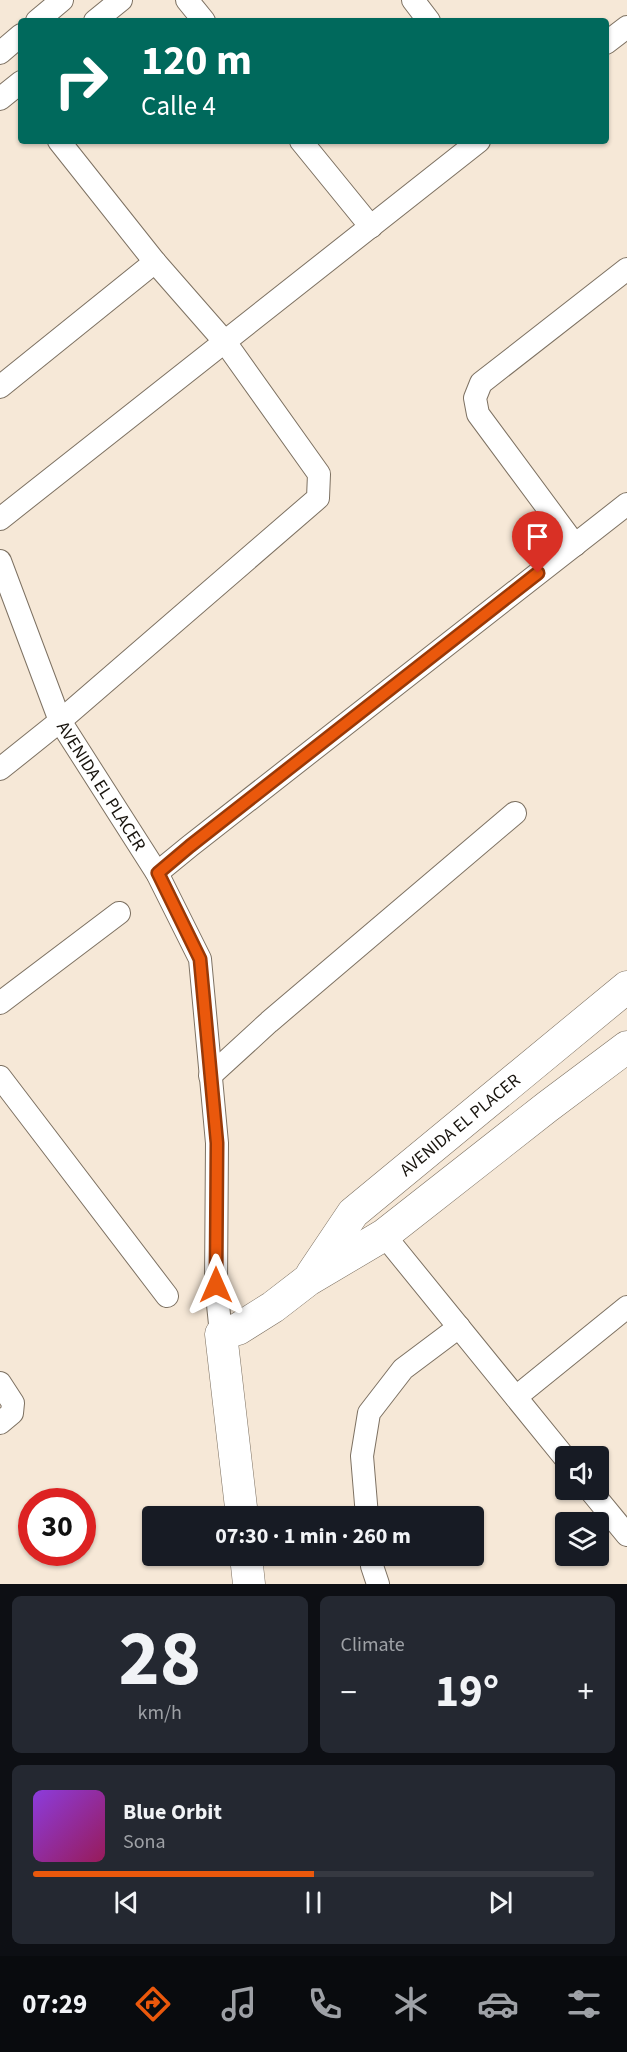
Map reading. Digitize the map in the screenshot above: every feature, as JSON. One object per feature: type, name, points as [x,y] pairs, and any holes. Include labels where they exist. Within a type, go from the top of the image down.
[{"type":"street","points":[[41,18],[62,0]]},
{"type":"street","points":[[99,18],[121,0]]},
{"type":"street","points":[[188,0],[202,18]]},
{"type":"street","points":[[413,0],[427,18]]},
{"type":"street","points":[[609,41],[627,27]]},
{"type":"street","points":[[0,52],[18,37]]},
{"type":"street","points":[[0,769],[60,721],[318,498],[319,474],[225,342],[155,262],[61,144]]},
{"type":"street","points":[[303,144],[371,227]]},
{"type":"street","points":[[0,519],[475,144]]},
{"type":"street","points":[[0,387],[155,262]]},
{"type":"street","points":[[575,545],[478,414],[475,398],[482,384],[627,269]]},
{"type":"street","points":[[158,873],[199,838],[627,504]]},
{"type":"street","name":"AVENIDA EL PLACER","points":[[0,561],[60,721],[158,873],[200,959],[217,1143],[216,1285],[221,1334],[238,1329],[308,1280],[384,1234],[627,1047]]},
{"type":"street","points":[[210,1076],[269,1022],[515,813]]},
{"type":"street","points":[[0,1002],[119,913]]},
{"type":"street","name":"AVENIDA EL PLACER","points":[[308,1280],[353,1213],[627,987]]},
{"type":"street","points":[[0,1077],[167,1296]]},
{"type":"street","points":[[384,1234],[556,1446]]},
{"type":"street","points":[[516,1397],[627,1307]]},
{"type":"street","points":[[366,1506],[362,1456],[369,1413],[403,1369],[459,1327]]},
{"type":"street","points":[[221,1334],[241,1506]]},
{"type":"street","points":[[0,1383],[13,1403],[12,1413],[0,1423]]},
{"type":"street","points":[[599,1500],[626,1532]]},
{"type":"street","points":[[247,1566],[249,1584]]},
{"type":"street","points":[[372,1566],[378,1584]]},
{"type":"route","points":[[216,1285],[217,1143],[200,959],[158,873],[538,573]]}]
